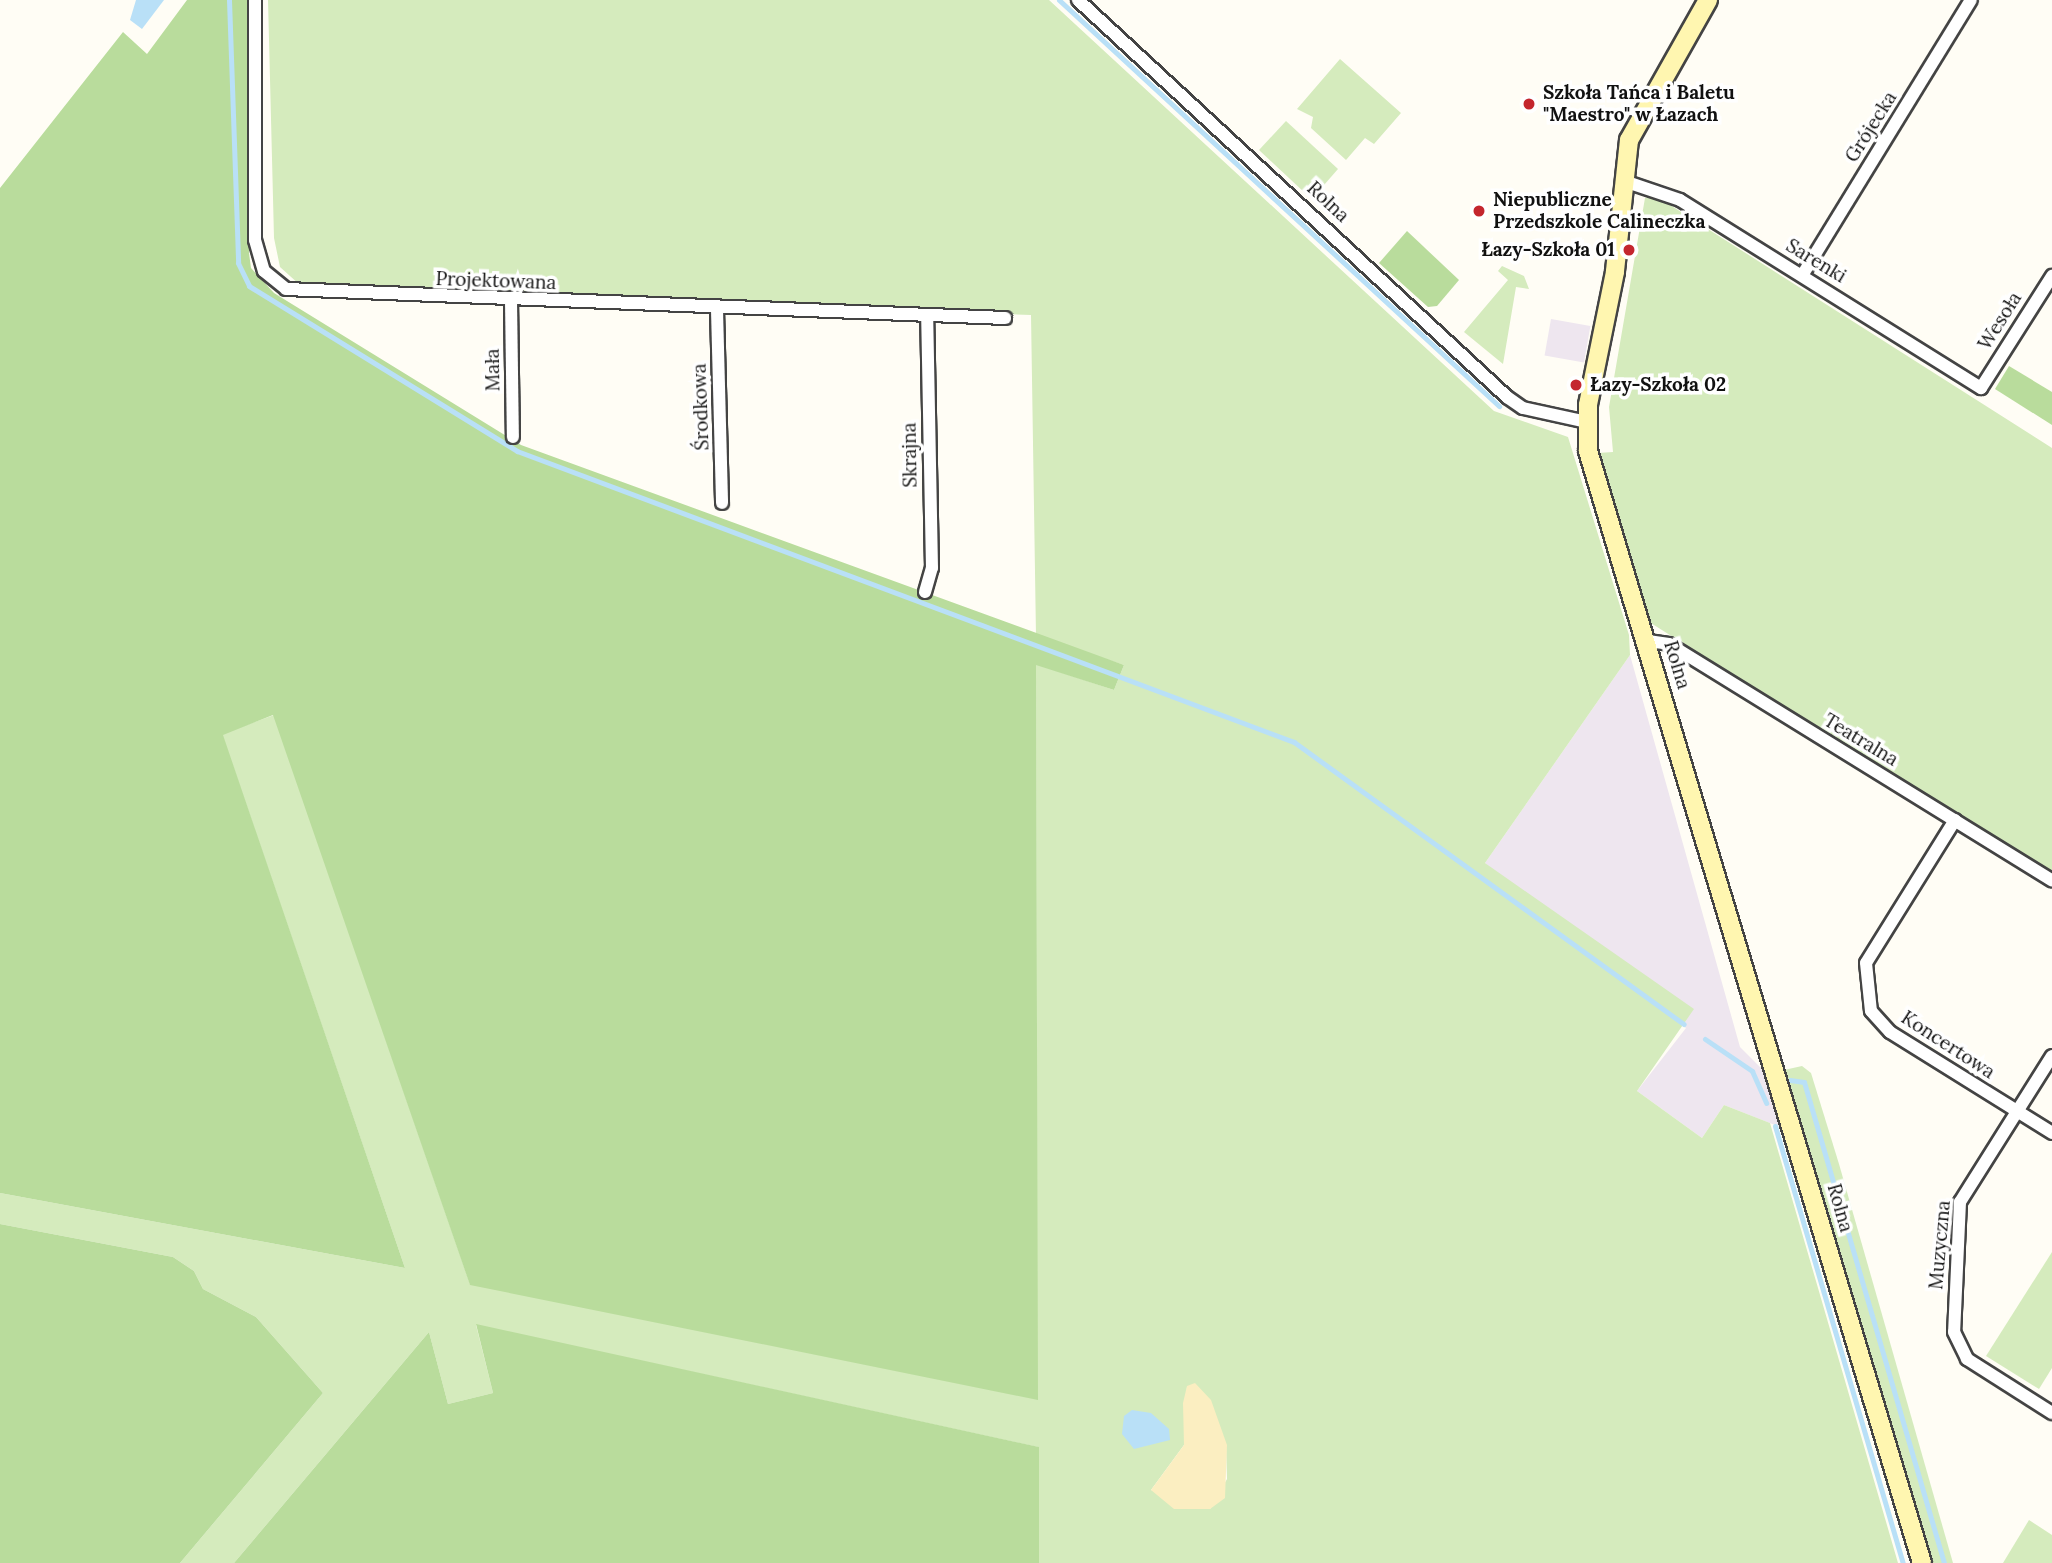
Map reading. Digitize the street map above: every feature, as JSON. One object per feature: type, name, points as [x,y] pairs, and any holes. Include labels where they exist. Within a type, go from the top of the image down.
[{"type":"street","name":"Projektowana","points":[[255,0],[255,240],[264,271],[303,294],[1005,318]]},
{"type":"street","name":"Rolna","points":[[1078,0],[1514,403],[1587,422],[1592,467],[1647,641],[1922,1563]]},
{"type":"street","points":[[1587,422],[1636,120],[1708,0]]},
{"type":"street","name":"Grójecka","points":[[1803,274],[1971,0]]},
{"type":"street","name":"Sarenki","points":[[1625,181],[1668,194],[1803,274],[1981,388]]},
{"type":"street","name":"Wesoła","points":[[1981,388],[2052,276]]},
{"type":"street","name":"Mała","points":[[511,301],[513,437]]},
{"type":"street","name":"Środkowa","points":[[717,310],[722,503]]},
{"type":"street","name":"Skrajna","points":[[925,592],[932,568],[927,316]]},
{"type":"street","name":"Teatralna","points":[[1647,641],[1669,644],[2052,881]]},
{"type":"street","name":"Koncertowa","points":[[1955,820],[1866,963],[1865,985],[1880,1023],[2052,1133]]},
{"type":"street","name":"Muzyczna","points":[[2052,1056],[1960,1202],[1954,1338],[1966,1359],[2052,1413]]},
{"type":"shaded area","points":[[1551,319],[1590,326],[1584,362],[1545,355]]},
{"type":"shaded area","points":[[1630,655],[1740,1047],[1762,1069],[1780,1127],[1724,1105],[1702,1138],[1637,1091],[1686,1028],[1485,863]]},
{"type":"green space","points":[[187,0],[248,0],[249,253],[251,268],[274,293],[521,445],[1124,665],[1114,690],[1036,665],[1038,1400],[470,1285],[273,715],[223,735],[405,1268],[0,1193],[0,188],[123,32],[147,54]]},
{"type":"green space","points":[[268,0],[1049,0],[1494,411],[1568,437],[1629,635],[1630,655],[1485,863],[1694,1009],[1637,1091],[1702,1138],[1724,1105],[1770,1123],[1898,1563],[1039,1563],[1038,1447],[476,1325],[493,1393],[448,1404],[429,1332],[234,1563],[180,1563],[323,1393],[256,1317],[203,1289],[194,1271],[173,1257],[0,1224],[0,1193],[405,1268],[222,734],[274,715],[470,1284],[1037,1399],[1036,664],[1114,690],[1124,665],[1036,636],[1031,315],[300,285],[280,267],[274,238]],"holes":[[[1187,1386],[1226,1445],[1227,1479],[1210,1509],[1151,1490],[1184,1445]]]},
{"type":"green space","points":[[1340,59],[1401,113],[1374,144],[1365,138],[1346,160],[1311,128],[1313,117],[1297,109]]},
{"type":"green space","points":[[1286,121],[1338,169],[1317,193],[1306,194],[1259,150]]},
{"type":"green space","points":[[1656,196],[2052,448],[2052,875],[1646,620],[1598,453],[1613,452],[1609,407],[1645,198]]},
{"type":"green space","points":[[1407,231],[1459,280],[1437,306],[1428,307],[1379,263]]},
{"type":"green space","points":[[1502,266],[1524,276],[1529,289],[1516,287],[1503,364],[1464,332],[1508,280],[1498,271]]},
{"type":"green space","points":[[2009,366],[2052,392],[2052,425],[1995,389]]},
{"type":"green space","points":[[1802,1066],[1811,1073],[1839,1164],[1953,1563],[1930,1563],[1784,1070]]},
{"type":"green space","points":[[0,1224],[173,1257],[194,1271],[203,1289],[256,1317],[323,1393],[180,1563],[0,1563]]},
{"type":"green space","points":[[2052,1252],[2052,1368],[2039,1389],[1986,1356]]},
{"type":"green space","points":[[476,1324],[1039,1447],[1039,1563],[234,1563],[429,1332],[448,1404],[493,1393]]},
{"type":"green space","points":[[2029,1520],[2052,1535],[2052,1563],[2003,1563]]},
{"type":"sand","points":[[1195,1383],[1211,1400],[1227,1445],[1225,1498],[1210,1509],[1174,1509],[1151,1490],[1184,1445],[1183,1403],[1187,1386]]},
{"type":"water","points":[[136,0],[164,0],[142,29],[130,20]]},
{"type":"water","points":[[1132,1410],[1151,1413],[1169,1429],[1170,1440],[1134,1449],[1122,1434],[1124,1416]]},
{"type":"waterway","points":[[229,0],[238,263],[249,286],[517,451],[1294,742],[1684,1024]]},
{"type":"waterway","points":[[1059,0],[1499,406]]},
{"type":"waterway","points":[[1705,1039],[1752,1071],[1766,1103]]},
{"type":"waterway","points":[[1790,1080],[1804,1082],[1944,1563]]},
{"type":"waterway","points":[[1775,1126],[1903,1563]]},
{"type":"place","name":"Szkoła Tańca i Baletu \"Maestro\" w Łazach","points":[[1529,104]]},
{"type":"place","name":"Niepubliczne Przedszkole Calineczka","points":[[1479,211]]},
{"type":"place","name":"Łazy-Szkoła 01","points":[[1629,250]]},
{"type":"place","name":"Łazy-Szkoła 02","points":[[1576,385]]}]
